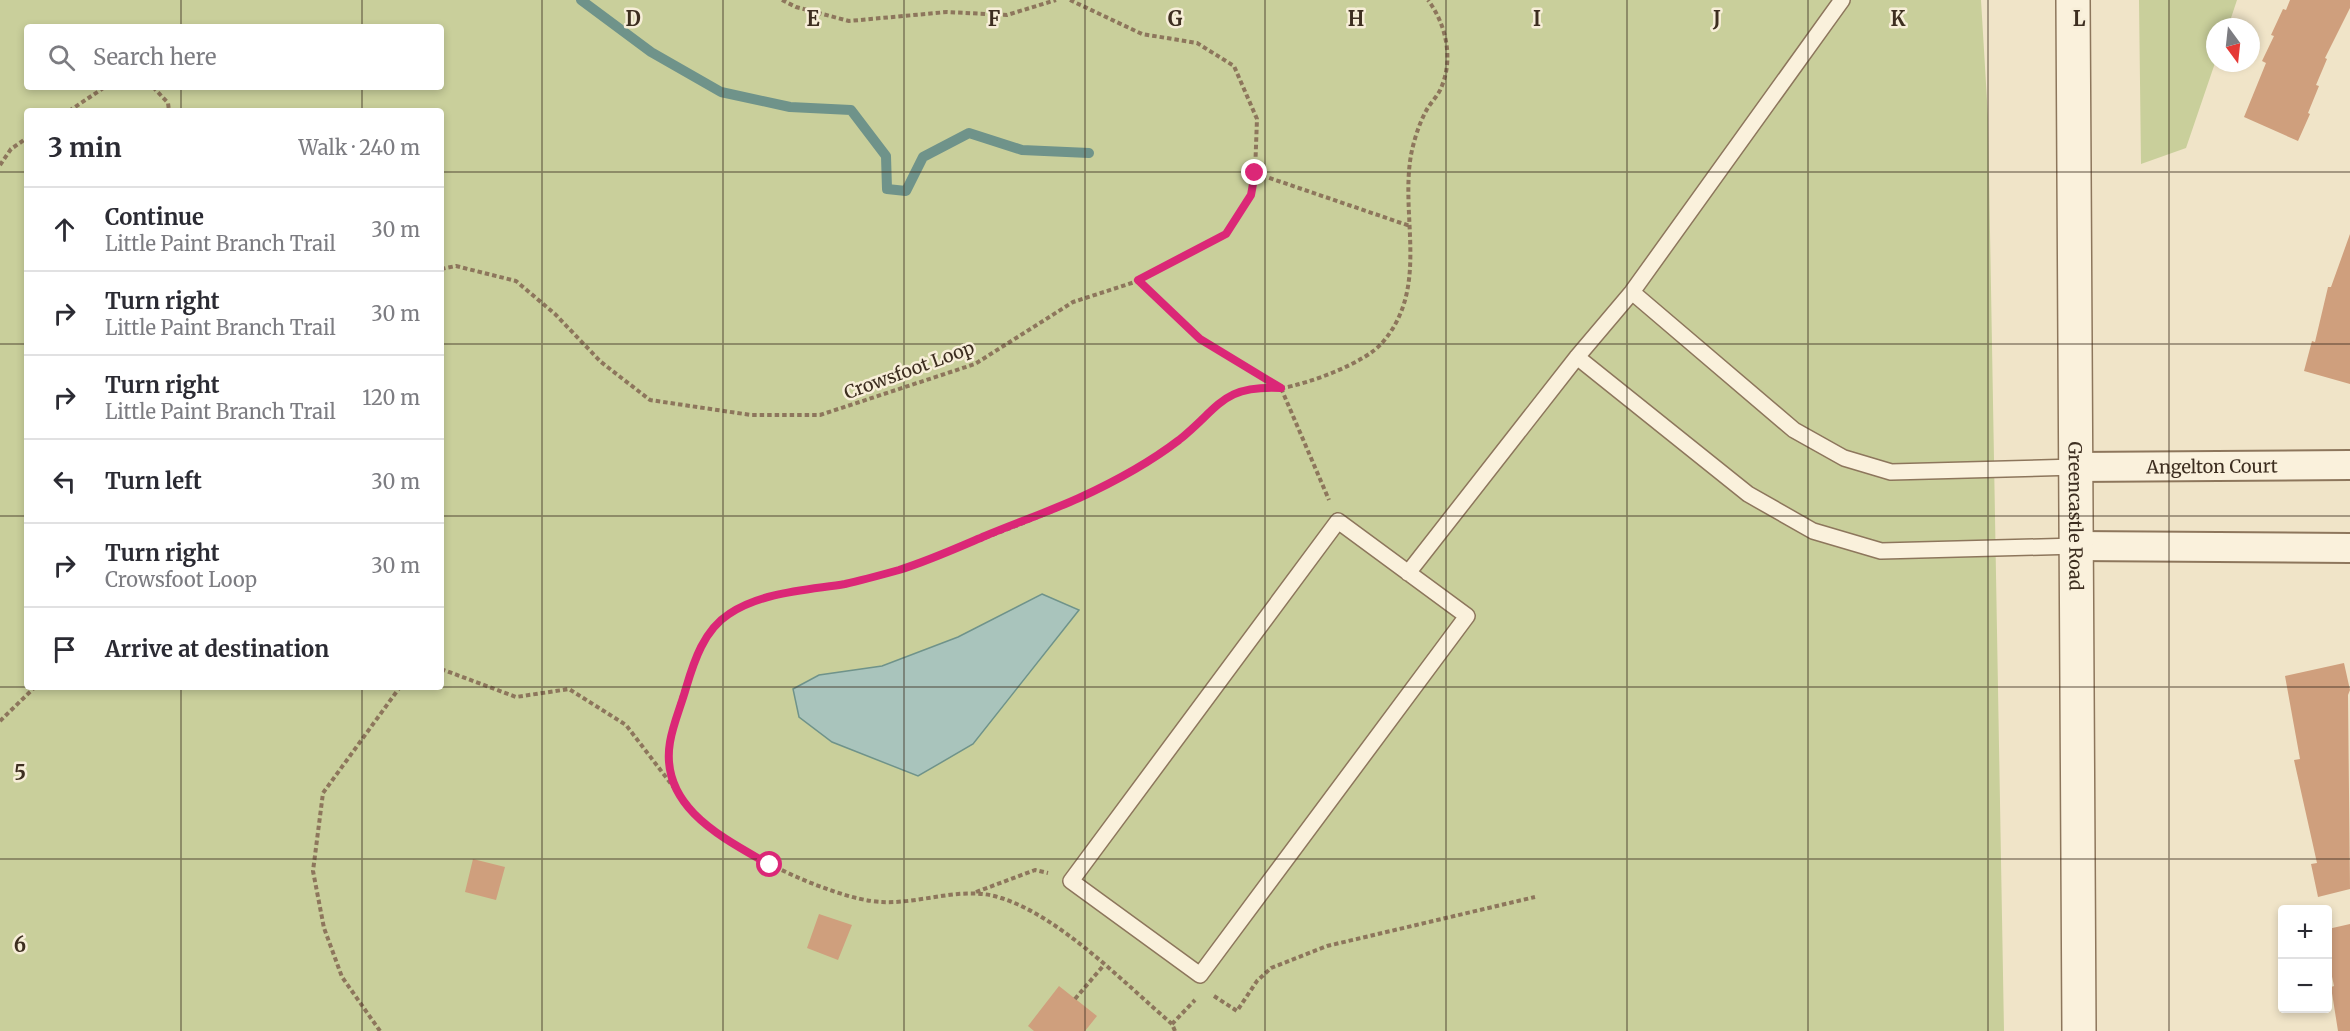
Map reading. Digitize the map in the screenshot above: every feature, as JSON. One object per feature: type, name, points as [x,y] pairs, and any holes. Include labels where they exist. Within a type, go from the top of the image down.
[{"type":"street","name":"Greencastle Road","points":[[2073,0],[2079,1031]]},
{"type":"street","name":"Angelton Court","points":[[2076,467],[2350,465]]},
{"type":"street","points":[[2077,546],[2350,548]]},
{"type":"lane","points":[[1408,573],[1577,357],[1632,292],[1842,0]]},
{"type":"lane","points":[[1632,292],[1794,430],[1844,458],[1891,472],[2076,467]]},
{"type":"lane","points":[[1577,357],[1748,494],[1813,531],[1881,551],[2077,546]]},
{"type":"lane","points":[[1338,521],[1408,573],[1467,616],[1200,975],[1071,881],[1338,521]]},
{"type":"path","points":[[782,0],[796,7],[849,21],[946,12],[1007,15],[1056,0]]},
{"type":"path","name":"Crowsfoot Loop","points":[[444,268],[456,266],[516,282],[555,314],[601,362],[650,400],[751,415],[820,415],[975,364],[1072,302],[1138,280],[1226,234],[1251,195],[1255,173],[1257,119],[1234,66],[1197,43],[1142,34],[1070,0]]},
{"type":"path","points":[[678,793],[670,774],[670,742],[700,647],[713,627],[729,613],[784,594],[849,583],[901,569],[1058,507],[1138,468],[1180,439],[1217,402],[1239,391],[1258,387],[1281,388],[1348,367],[1380,347],[1395,325],[1405,302],[1410,278],[1411,157],[1425,112],[1441,88],[1447,63],[1446,40],[1441,21],[1428,0]]},
{"type":"path","points":[[74,108],[100,90]]},
{"type":"path","points":[[156,90],[168,103],[169,108]]},
{"type":"path","points":[[0,165],[11,149],[24,140]]},
{"type":"path","points":[[1255,173],[1411,226]]},
{"type":"path","points":[[1138,280],[1200,339],[1281,388],[1338,521]]},
{"type":"path","points":[[444,670],[516,697],[569,689],[626,725],[696,817],[721,836],[770,865],[847,895],[877,902],[896,902],[975,892],[1035,870]]},
{"type":"path","points":[[0,721],[32,690]]},
{"type":"path","points":[[380,1031],[342,976],[324,928],[314,871],[323,793],[398,690]]},
{"type":"path","points":[[975,892],[998,896],[1048,919],[1173,1024],[1175,1031]]},
{"type":"path","points":[[1205,990],[1237,1011],[1257,981],[1271,968],[1317,950],[1535,897]]},
{"type":"path","points":[[1075,999],[1104,966]]},
{"type":"path","points":[[1173,1024],[1197,998]]},
{"type":"green space","points":[[0,0],[1981,0],[1988,117],[2004,1031],[0,1031]]},
{"type":"green space","points":[[2139,0],[2237,0],[2231,18],[2206,18],[2206,72],[2212,72],[2186,148],[2141,164]]},
{"type":"water","points":[[1042,594],[1079,610],[973,744],[918,776],[832,742],[799,717],[793,689],[819,675],[882,666],[958,637]]},
{"type":"building","points":[[2290,0],[2350,0],[2350,8],[2325,58],[2327,59],[2316,85],[2319,86],[2308,113],[2310,114],[2298,141],[2244,117],[2266,63],[2262,61],[2274,36],[2271,35],[2283,9],[2286,10]]},
{"type":"building","points":[[2350,234],[2350,384],[2304,371],[2312,341],[2315,342],[2328,287],[2331,287]]},
{"type":"building","points":[[2344,663],[2350,690],[2348,695],[2350,889],[2318,897],[2311,864],[2317,863],[2294,760],[2300,759],[2285,676]]},
{"type":"building","points":[[473,859],[505,867],[496,900],[465,892]]},
{"type":"building","points":[[819,914],[852,925],[838,960],[807,948]]},
{"type":"building","points":[[2350,924],[2350,1031],[2338,1031],[2332,993],[2334,986],[2332,928]]},
{"type":"building","points":[[1059,986],[1097,1016],[1085,1031],[1034,1031],[1028,1026]]},
{"type":"waterway","points":[[581,0],[651,52],[721,92],[790,107],[851,110],[886,156],[887,189],[906,191],[923,157],[969,133],[1022,150],[1089,153]]},
{"type":"route","points":[[770,865],[721,836],[696,817],[678,793],[670,774],[670,742],[688,680],[700,647],[713,627],[729,613],[753,603],[784,594],[849,583],[901,569],[1079,498],[1138,468],[1180,439],[1217,402],[1239,391],[1258,387],[1281,388],[1200,339],[1138,280],[1169,266],[1226,234],[1251,195],[1255,173]]}]
